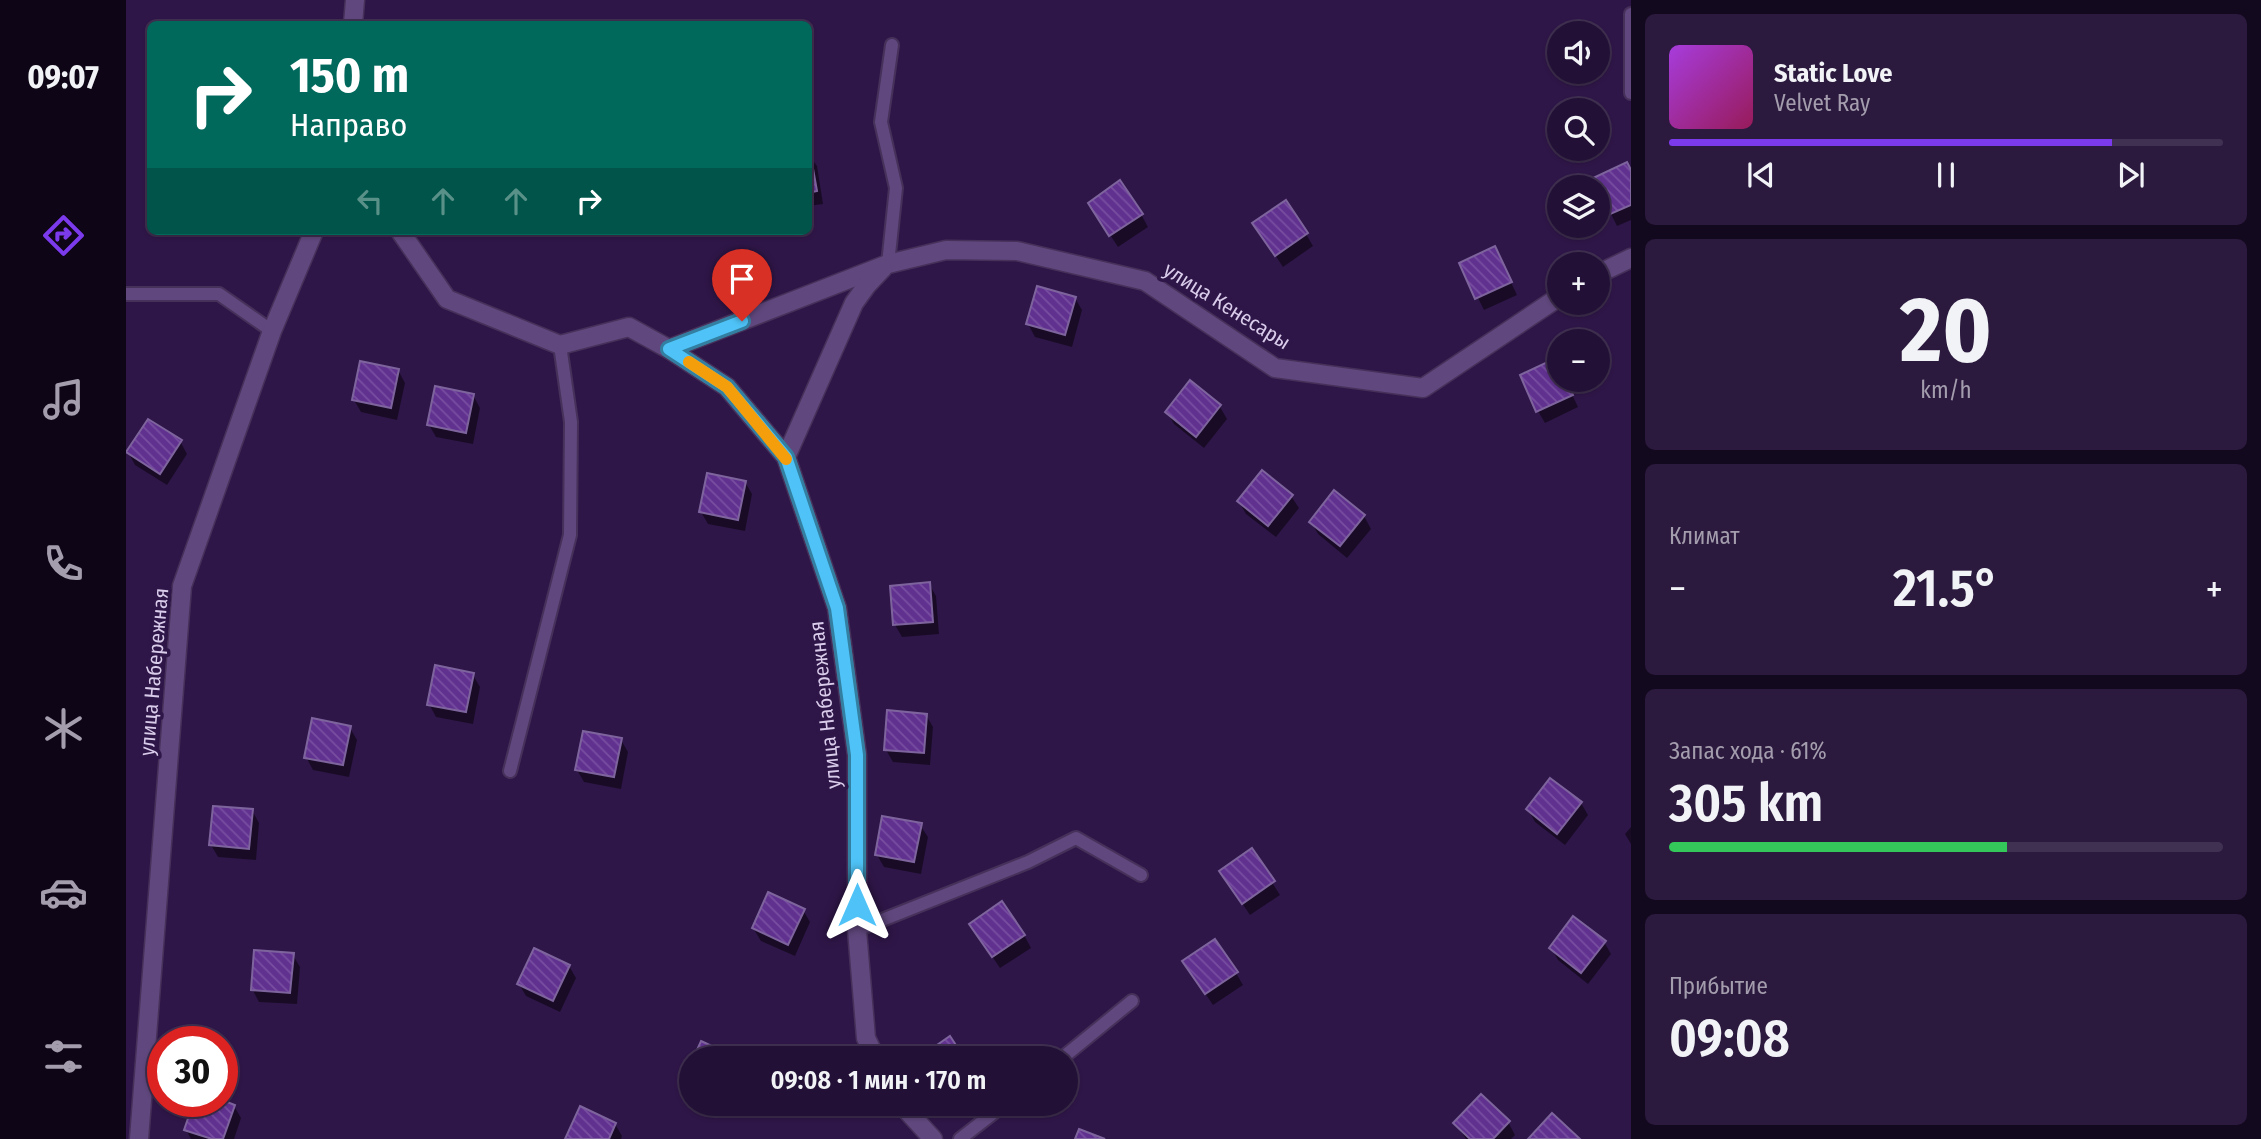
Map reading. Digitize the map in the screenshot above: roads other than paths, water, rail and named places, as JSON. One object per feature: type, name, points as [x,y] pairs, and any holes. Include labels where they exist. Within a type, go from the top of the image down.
[{"type":"street","points":[[353,21],[355,0]]},
{"type":"street","name":"улица Набережная","points":[[139,1139],[182,586],[272,331],[312,235]]},
{"type":"street","points":[[403,235],[447,299],[560,345]]},
{"type":"street","name":"улица Кенесары","points":[[669,349],[888,264],[946,250],[1017,251],[1145,281],[1275,368],[1423,388],[1547,305]]},
{"type":"street","points":[[1610,268],[1631,258]]},
{"type":"street","points":[[786,457],[854,303],[888,264]]},
{"type":"street","name":"улица Набережная","points":[[560,345],[629,327],[669,349],[727,387],[786,457],[837,608],[857,755],[857,930],[866,1038],[870,1046]]},
{"type":"street","points":[[912,1116],[933,1139]]},
{"type":"lane","points":[[1631,13],[1631,93]]},
{"type":"lane","points":[[888,264],[896,188],[881,121],[892,45]]},
{"type":"lane","points":[[126,294],[219,294],[272,331]]},
{"type":"lane","points":[[510,771],[570,535],[571,422],[560,345]]},
{"type":"lane","points":[[857,930],[1027,862],[1076,838],[1141,875]]},
{"type":"lane","points":[[1077,1046],[1132,1001]]},
{"type":"lane","points":[[960,1139],[990,1116]]}]
